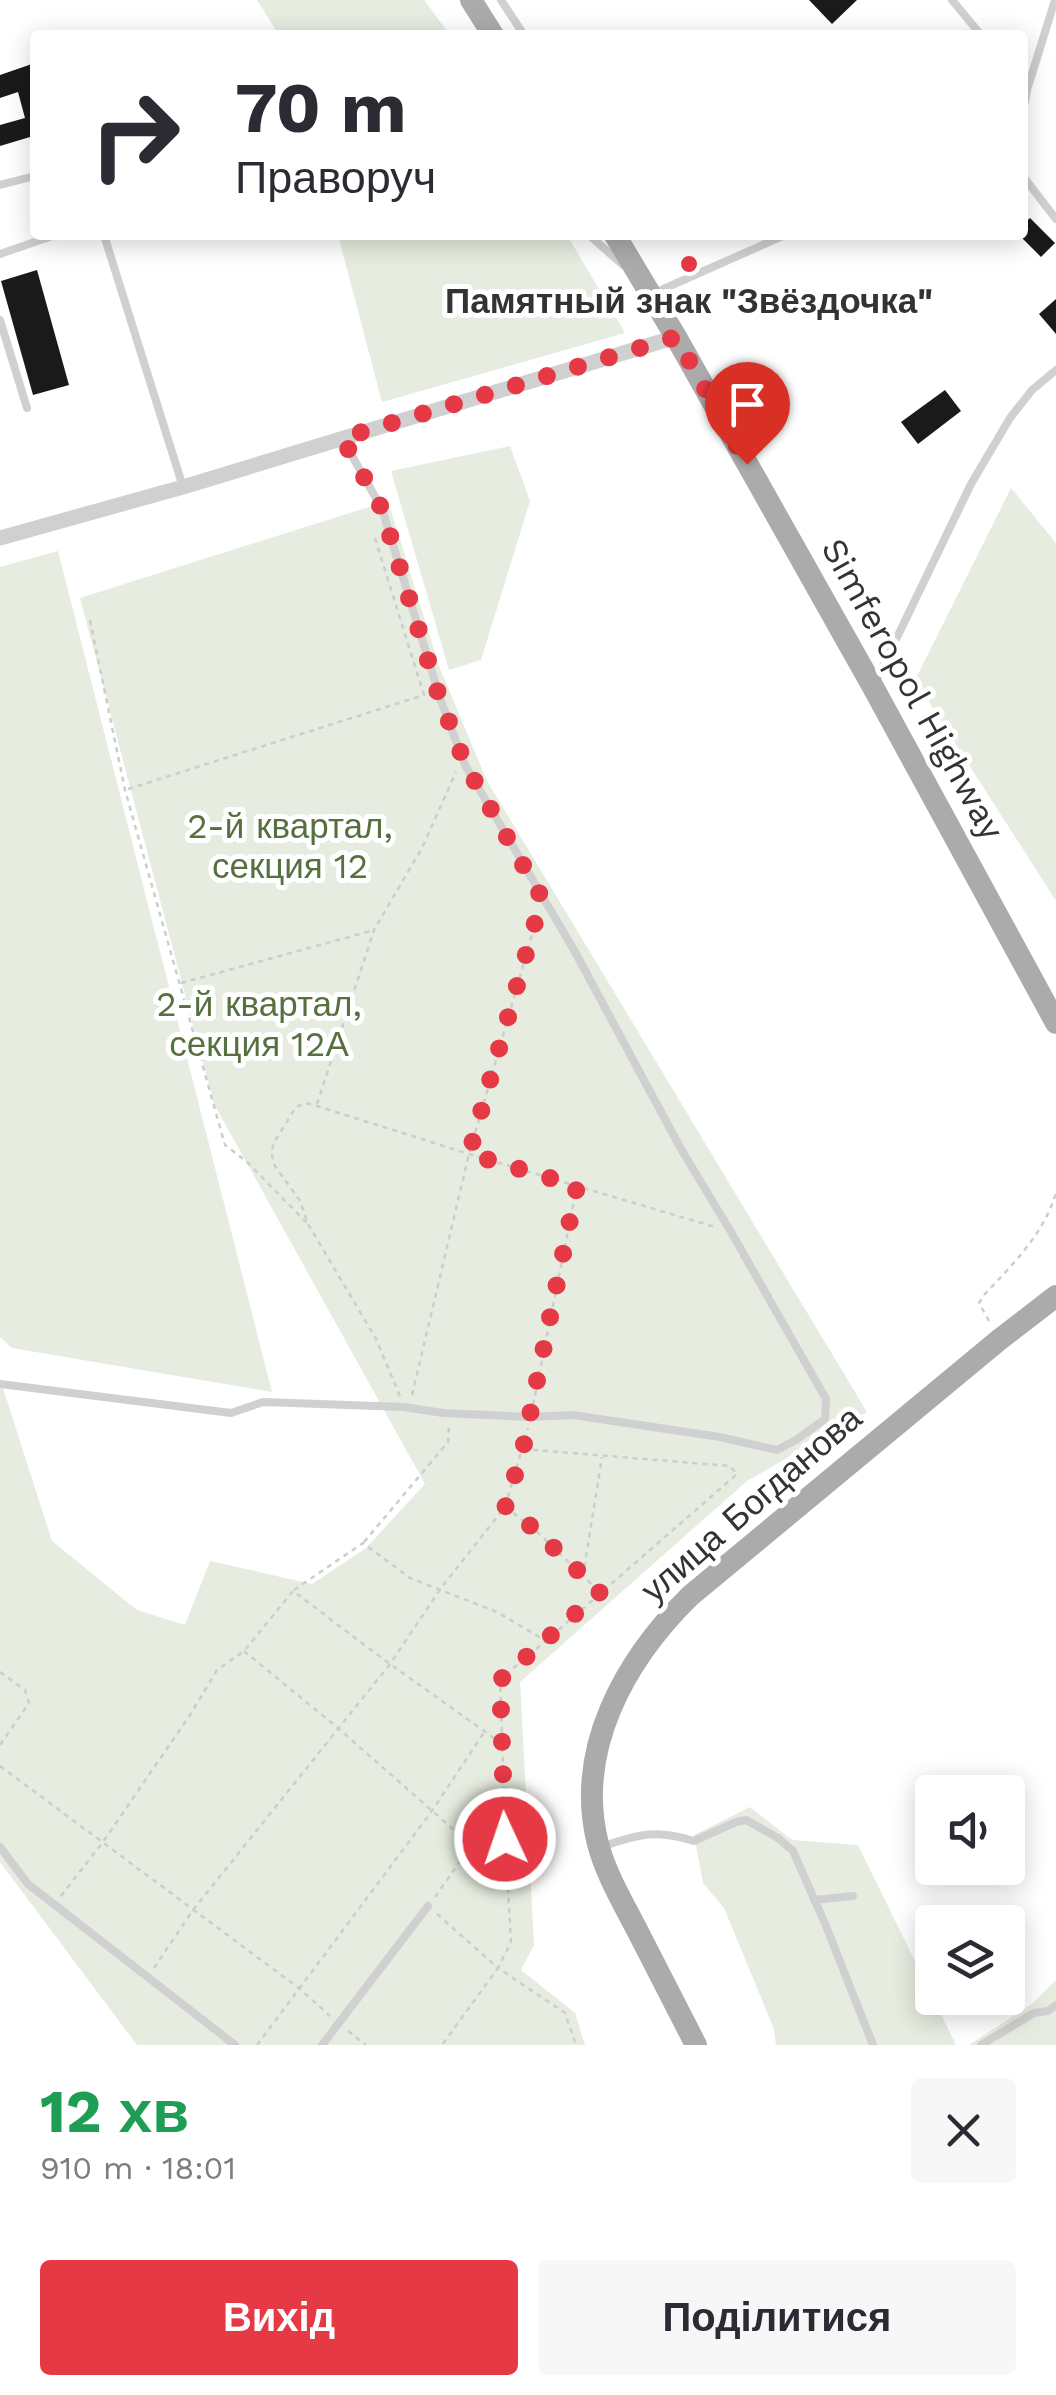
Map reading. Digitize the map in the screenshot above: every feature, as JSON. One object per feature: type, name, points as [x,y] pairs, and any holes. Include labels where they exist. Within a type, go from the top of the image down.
[{"type":"main road","points":[[472,2],[490,30]]},
{"type":"main road","name":"Simferopol Highway","points":[[618,240],[873,687],[1053,1014]]},
{"type":"main road","name":"улица Богданова","points":[[696,2045],[599,1848],[592,1806],[595,1759],[604,1726],[628,1672],[664,1622],[730,1562],[1055,1296]]},
{"type":"street","points":[[0,538],[676,337]]},
{"type":"lane","points":[[501,0],[521,30]]},
{"type":"lane","points":[[952,0],[978,30]]},
{"type":"lane","points":[[1028,78],[1055,0]]},
{"type":"lane","points":[[472,2],[480,30]]},
{"type":"lane","points":[[0,185],[30,177]]},
{"type":"lane","points":[[1028,183],[1056,219]]},
{"type":"lane","points":[[0,254],[41,240]]},
{"type":"lane","points":[[106,240],[182,487]]},
{"type":"lane","points":[[594,240],[647,289],[772,240]]},
{"type":"lane","points":[[0,320],[4,349],[27,408]]},
{"type":"lane","points":[[873,687],[972,484],[1010,418],[1032,390],[1056,370]]},
{"type":"lane","points":[[0,1384],[232,1412],[263,1402],[407,1407],[444,1414],[573,1415],[720,1437],[777,1450],[825,1419],[826,1399],[462,758],[437,690],[382,509],[342,438]]},
{"type":"lane","points":[[599,1848],[648,1833],[672,1834],[694,1841],[746,1820],[778,1838],[793,1851],[873,2045]]},
{"type":"lane","points":[[0,1847],[28,1884],[235,2045]]},
{"type":"lane","points":[[814,1900],[852,1896]]},
{"type":"lane","points":[[322,2045],[428,1906]]},
{"type":"lane","points":[[981,2045],[1056,2004]]},
{"type":"path","points":[[126,790],[424,696],[374,535]]},
{"type":"path","points":[[90,620],[126,790],[225,1145],[308,1224]]},
{"type":"path","points":[[317,1106],[374,930],[422,848],[462,758]]},
{"type":"path","points":[[407,1407],[469,1154],[542,898]]},
{"type":"path","points":[[180,983],[374,930]]},
{"type":"path","points":[[407,1407],[376,1340],[308,1224],[300,1201],[275,1166],[273,1144],[296,1107],[305,1103],[317,1106],[731,1232]]},
{"type":"path","points":[[148,1977],[194,1910],[390,1664],[441,1588],[505,1508],[523,1449],[577,1186]]},
{"type":"path","points":[[987,1316],[980,1303],[984,1295],[1034,1240],[1050,1214],[1056,1193]]},
{"type":"path","points":[[55,1904],[103,1842],[217,1670],[244,1650],[293,1591],[363,1544],[448,1442],[450,1430],[444,1414]]},
{"type":"path","points":[[442,2045],[498,1968],[512,1942],[500,1680],[737,1474],[730,1466],[523,1449]]},
{"type":"path","points":[[582,1575],[603,1456]]},
{"type":"path","points":[[505,1508],[532,1527],[600,1592]]},
{"type":"path","points":[[363,1544],[410,1578],[497,1612],[546,1641]]},
{"type":"path","points":[[293,1591],[501,1743]]},
{"type":"path","points":[[244,1650],[507,1871]]},
{"type":"path","points":[[0,1672],[25,1690],[29,1703],[0,1745]]},
{"type":"path","points":[[257,2045],[432,1811],[485,1731]]},
{"type":"path","points":[[0,1766],[300,1989],[366,2045]]},
{"type":"path","points":[[472,1845],[428,1906],[498,1968],[565,2013],[576,2045]]},
{"type":"green space","points":[[257,0],[424,0],[446,30],[276,30]]},
{"type":"green space","points":[[339,240],[570,240],[625,333],[382,402]]},
{"type":"green space","points":[[510,446],[530,501],[481,660],[449,670],[391,471]]},
{"type":"green space","points":[[1011,488],[1056,543],[1056,901],[915,680]]},
{"type":"green space","points":[[388,501],[439,666],[487,781],[867,1412],[747,1481],[520,1682],[534,1945],[521,1970],[575,2013],[585,2045],[137,2045],[0,1862],[0,1379],[52,1541],[137,1610],[185,1625],[210,1561],[312,1584],[366,1548],[425,1484],[214,1104],[80,598]]},
{"type":"green space","points":[[58,551],[272,1392],[12,1348],[0,1337],[0,567]]},
{"type":"green space","points":[[750,1807],[792,1840],[858,1845],[915,1961],[915,2015],[941,2015],[956,2045],[776,2045],[774,2029],[724,1908],[703,1883],[694,1835]]},
{"type":"green space","points":[[1056,1980],[1056,2045],[969,2045],[1015,2015],[1025,2015],[1025,2009]]},
{"type":"building","points":[[809,0],[857,0],[832,24]]},
{"type":"building","points":[[30,65],[30,137],[0,146],[0,125],[25,118],[18,92],[0,98],[0,75]]},
{"type":"building","points":[[1028,220],[1055,243],[1041,257],[1024,240],[1028,240]]},
{"type":"building","points":[[37,270],[69,385],[33,395],[1,281]]},
{"type":"building","points":[[1056,299],[1056,334],[1039,314]]},
{"type":"building","points":[[945,390],[961,411],[918,444],[901,422]]},
{"type":"place","name":"Памятный знак \"Звёздочка\"","points":[[689,264]]},
{"type":"route","points":[[505,1839],[500,1680],[600,1592],[532,1527],[505,1508],[523,1449],[577,1186],[469,1154],[542,898],[465,764],[437,690],[382,509],[342,438],[676,337],[747,464]]},
{"type":"park label","name":"2-й квартал, секция 12","points":[[290,846]]},
{"type":"park label","name":"2-й квартал, секция 12А","points":[[259,1024]]}]
